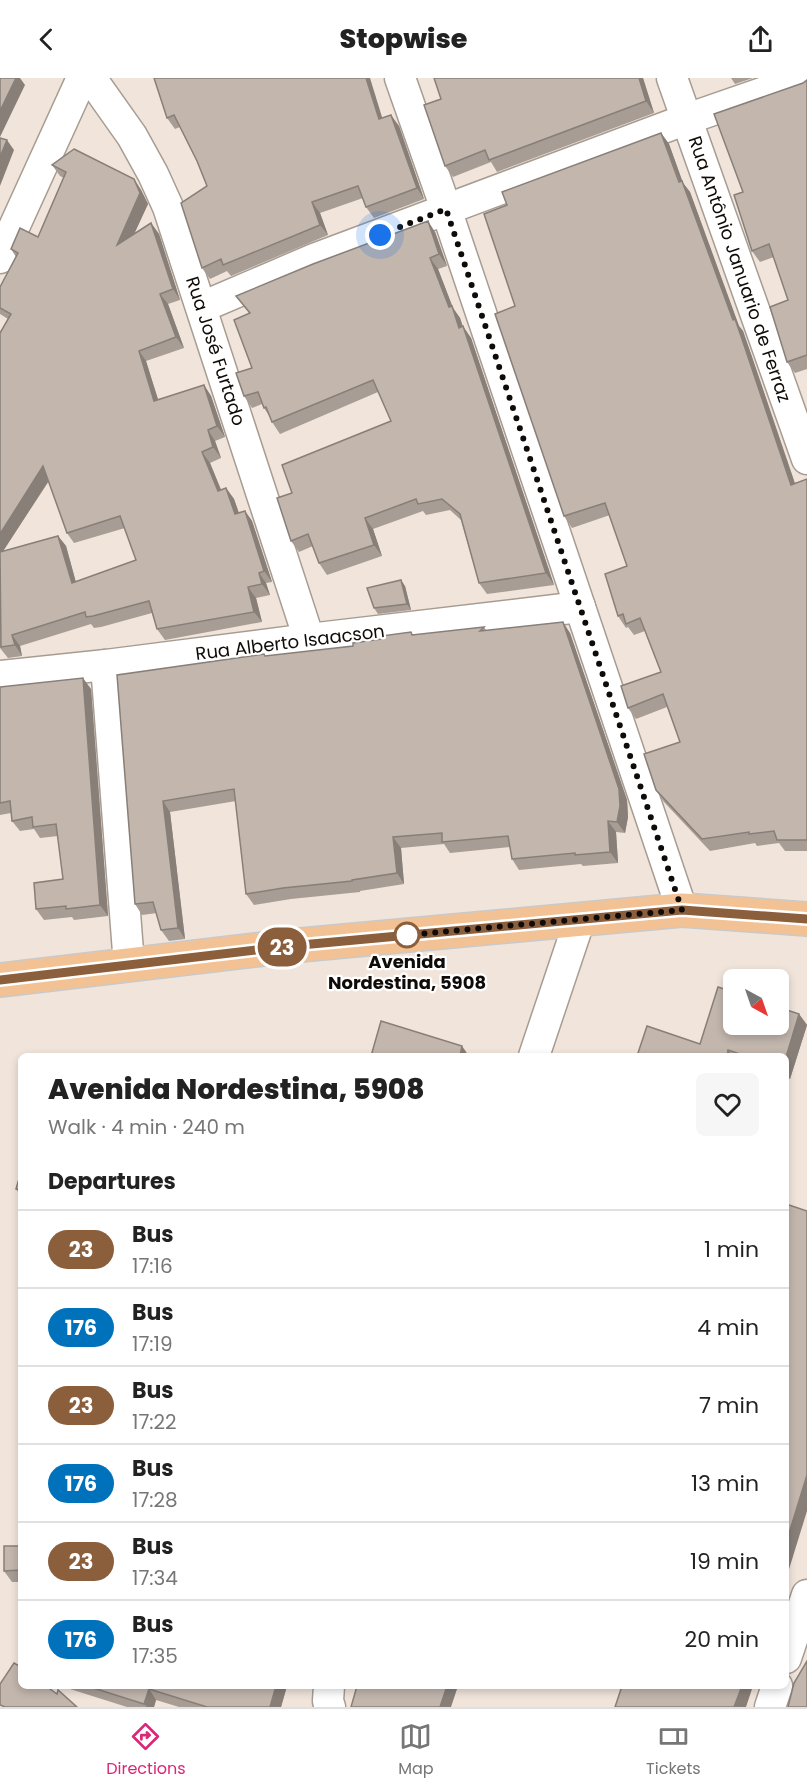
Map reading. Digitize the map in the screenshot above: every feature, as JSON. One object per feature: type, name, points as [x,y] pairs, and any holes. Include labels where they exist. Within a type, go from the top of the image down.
[{"type":"main road","points":[[0,980],[290,946],[682,910],[807,919]]},
{"type":"street","points":[[0,258],[82,78]]},
{"type":"street","name":"Rua José Furtado","points":[[91,78],[132,136],[168,207],[309,639]]},
{"type":"street","points":[[399,78],[446,209],[682,910]]},
{"type":"street","name":"Rua Antônio Januario de Ferraz","points":[[672,78],[807,459]]},
{"type":"street","points":[[202,307],[314,259],[687,119],[805,78]]},
{"type":"street","name":"Rua Alberto Isaacson","points":[[0,676],[580,607]]},
{"type":"street","points":[[106,665],[129,965]]},
{"type":"street","points":[[535,1053],[580,919]]},
{"type":"street","points":[[789,1649],[807,1595]]},
{"type":"street","points":[[329,1689],[330,1707]]},
{"type":"street","points":[[770,1707],[776,1689]]},
{"type":"building","points":[[0,78],[16,78],[0,111]]},
{"type":"building","points":[[154,78],[366,78],[379,119],[391,115],[417,188],[366,207],[358,186],[312,202],[320,225],[223,265],[221,259],[202,268],[181,203],[207,186],[174,115],[167,118]]},
{"type":"building","points":[[434,78],[639,78],[646,101],[489,160],[485,150],[445,166],[424,105],[441,99]]},
{"type":"building","points":[[807,80],[807,355],[787,362],[770,307],[788,300],[769,244],[752,251],[734,195],[743,192],[714,114]]},
{"type":"building","points":[[661,133],[679,182],[682,181],[733,320],[735,319],[791,485],[807,479],[807,840],[777,840],[774,831],[702,839],[656,790],[644,754],[680,742],[663,694],[628,708],[621,686],[661,672],[640,618],[626,624],[623,614],[618,616],[605,574],[627,566],[605,503],[564,516],[495,314],[515,306],[484,214],[507,205],[502,192]]},
{"type":"building","points":[[0,138],[7,140],[0,157]]},
{"type":"building","points":[[74,149],[134,179],[140,193],[117,245],[151,223],[173,289],[160,294],[176,337],[139,351],[154,401],[204,385],[217,426],[208,430],[213,447],[202,452],[218,491],[226,488],[235,514],[245,511],[264,571],[259,573],[262,584],[248,587],[254,612],[157,629],[149,601],[93,616],[86,617],[85,612],[12,635],[15,645],[1,647],[0,552],[58,536],[72,583],[136,560],[120,516],[67,533],[43,466],[0,534],[0,333],[11,314],[0,308],[0,287],[18,253],[11,249],[20,228],[38,237],[66,172],[52,165]]},
{"type":"building","points":[[428,221],[439,254],[430,258],[449,307],[452,306],[459,328],[463,326],[546,573],[479,583],[460,514],[442,499],[418,504],[416,499],[365,518],[374,545],[319,563],[308,534],[291,541],[277,498],[292,493],[282,465],[391,421],[373,380],[272,422],[258,392],[244,396],[236,373],[252,368],[234,320],[250,313],[236,296]]},
{"type":"building","points":[[401,580],[407,604],[374,608],[367,588]]},
{"type":"building","points":[[563,622],[619,789],[620,806],[617,822],[608,821],[610,852],[512,859],[508,836],[442,842],[442,833],[393,837],[397,873],[246,894],[234,789],[163,801],[178,928],[161,930],[153,902],[135,904],[117,675],[264,654],[265,656],[353,646],[353,643],[382,639],[381,636],[411,632],[412,635],[484,627],[480,631]]},
{"type":"building","points":[[83,678],[100,905],[66,909],[66,906],[36,909],[34,883],[63,879],[56,824],[33,827],[32,817],[12,821],[10,801],[0,803],[0,687]]},
{"type":"building","points":[[718,987],[723,989],[723,1035],[789,1035],[789,1011],[799,1014],[787,1053],[737,1053],[728,1050],[728,1053],[638,1053],[647,1026],[700,1044]]},
{"type":"building","points":[[381,1021],[462,1046],[461,1053],[372,1053]]},
{"type":"building","points":[[789,1205],[807,1211],[807,1475],[789,1533]]},
{"type":"building","points":[[4,1546],[18,1546],[18,1570],[4,1571]]},
{"type":"building","points":[[807,1661],[807,1707],[788,1707],[794,1683]]},
{"type":"building","points":[[14,1663],[18,1665],[18,1689],[50,1689],[57,1694],[58,1690],[77,1707],[5,1707],[0,1705],[0,1684]]},
{"type":"building","points":[[96,1689],[149,1689],[144,1704]]},
{"type":"building","points":[[149,1689],[275,1689],[270,1707],[207,1707]]},
{"type":"building","points":[[356,1689],[446,1689],[440,1707],[351,1707]]},
{"type":"building","points":[[621,1689],[741,1689],[734,1707],[615,1707]]},
{"type":"bus line","name":"23","points":[[0,980],[290,946],[682,910],[807,919]]},
{"type":"place","name":"Avenida Nordestina, 5908","points":[[407,935]]},
{"type":"route","points":[[380,235],[446,209],[682,910],[407,935]]}]
